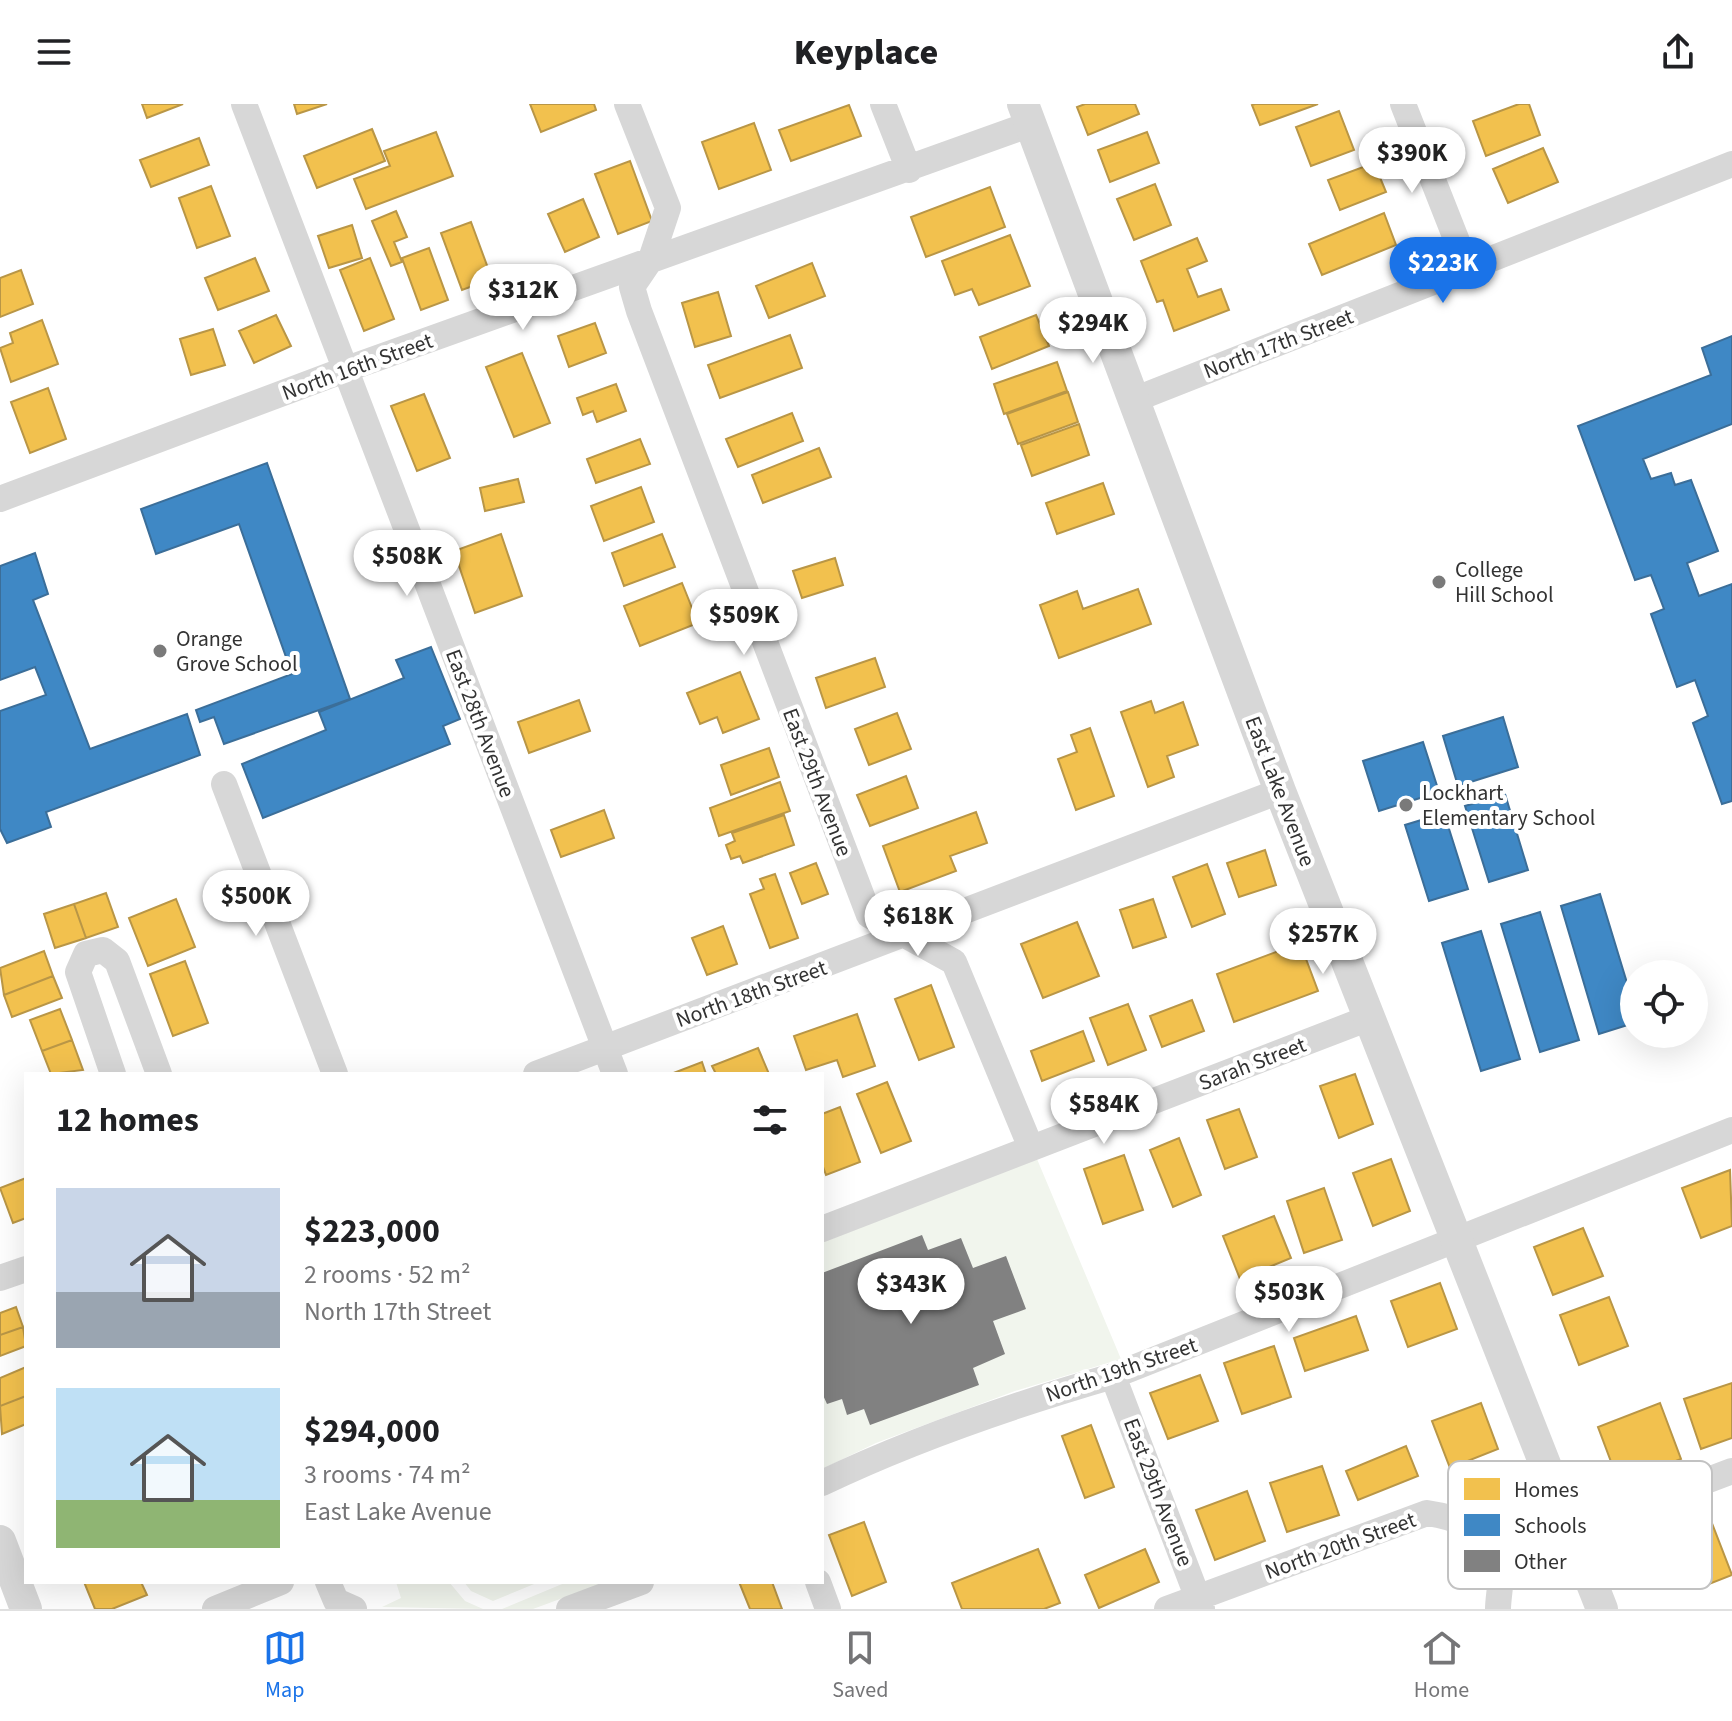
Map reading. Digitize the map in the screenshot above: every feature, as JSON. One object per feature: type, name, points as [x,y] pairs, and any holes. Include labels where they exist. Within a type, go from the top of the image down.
[{"type":"street","name":"East 28th Avenue","points":[[244,104],[614,1072]]},
{"type":"street","name":"East 29th Avenue","points":[[627,104],[668,208],[651,259],[632,287],[639,311],[857,886],[869,915],[909,934],[954,962],[1031,1148]]},
{"type":"street","points":[[883,104],[909,170]]},
{"type":"street","points":[[1403,104],[1468,269]]},
{"type":"street","name":"North 16th Street","points":[[0,499],[347,369],[909,170],[1027,114]]},
{"type":"street","name":"East Lake Avenue","points":[[1027,114],[1280,791],[1542,1461]]},
{"type":"street","name":"North 17th Street","points":[[1136,399],[1732,164]]},
{"type":"street","points":[[224,784],[334,1072]]},
{"type":"street","name":"North 18th Street","points":[[541,1072],[1280,791]]},
{"type":"street","points":[[112,1072],[78,972],[86,954],[103,950],[117,961],[158,1072]]},
{"type":"street","name":"Sarah Street","points":[[824,1228],[1369,1018]]},
{"type":"street","name":"North 19th Street","points":[[824,1482],[881,1455],[1020,1403],[1113,1376],[1732,1130]]},
{"type":"street","points":[[0,1278],[24,1270]]},
{"type":"street","name":"East 29th Avenue","points":[[1113,1376],[1201,1603]]},
{"type":"street","points":[[1712,1478],[1732,1471]]},
{"type":"street","name":"North 20th Street","points":[[1167,1609],[1201,1603],[1427,1513],[1448,1517]]},
{"type":"street","points":[[0,1541],[26,1609]]},
{"type":"street","points":[[215,1609],[276,1584]]},
{"type":"street","points":[[329,1584],[336,1601],[354,1609]]},
{"type":"street","points":[[569,1609],[636,1584]]},
{"type":"street","points":[[819,1584],[828,1609]]},
{"type":"street","points":[[1498,1609],[1499,1589]]},
{"type":"street","name":"East Lake Avenue","points":[[1594,1589],[1602,1609]]},
{"type":"shaded area","points":[[1037,1159],[1121,1359],[1015,1391],[876,1443],[824,1468],[824,1241]]},
{"type":"shaded area","points":[[397,1584],[451,1584],[465,1601],[483,1609],[382,1607],[401,1598]]},
{"type":"shaded area","points":[[466,1584],[534,1584],[493,1601],[471,1591]]},
{"type":"shaded area","points":[[562,1584],[601,1584],[533,1609],[502,1609]]},
{"type":"building: Homes","points":[[142,104],[183,104],[147,118]]},
{"type":"building: Homes","points":[[294,104],[327,104],[297,114]]},
{"type":"building: Homes","points":[[530,104],[594,104],[596,110],[541,132]]},
{"type":"building: Homes","points":[[1085,104],[1135,104],[1139,114],[1088,135],[1077,107]]},
{"type":"building: Homes","points":[[1318,104],[1260,125],[1252,105]]},
{"type":"building: Homes","points":[[1519,104],[1529,104],[1540,135],[1486,156],[1473,121]]},
{"type":"building: Homes","points":[[849,105],[861,136],[791,161],[779,130]]},
{"type":"building: Homes","points":[[1339,111],[1354,150],[1311,166],[1296,127]]},
{"type":"building: Homes","points":[[754,123],[771,170],[719,189],[702,142]]},
{"type":"building: Homes","points":[[372,129],[385,161],[317,188],[304,156]]},
{"type":"building: Homes","points":[[436,132],[453,176],[366,209],[354,179],[390,166],[384,151]]},
{"type":"building: Homes","points":[[1147,132],[1159,163],[1110,182],[1098,150]]},
{"type":"building: Homes","points":[[199,138],[209,165],[151,187],[140,160]]},
{"type":"building: Homes","points":[[1543,148],[1558,182],[1508,203],[1493,169]]},
{"type":"building: Homes","points":[[630,161],[652,221],[618,234],[595,174]]},
{"type":"building: Homes","points":[[1374,163],[1386,192],[1340,210],[1328,180]]},
{"type":"building: Homes","points":[[1155,184],[1171,225],[1134,240],[1117,199]]},
{"type":"building: Homes","points":[[211,186],[230,236],[197,248],[179,198]]},
{"type":"building: Homes","points":[[990,187],[1005,227],[926,257],[911,217]]},
{"type":"building: Homes","points":[[583,199],[599,237],[565,252],[548,214]]},
{"type":"building: Homes","points":[[396,211],[407,237],[394,242],[402,262],[391,266],[372,221]]},
{"type":"building: Homes","points":[[1384,213],[1396,245],[1322,275],[1309,244]]},
{"type":"building: Homes","points":[[471,222],[492,279],[462,290],[441,233]]},
{"type":"building: Homes","points":[[352,225],[362,258],[329,268],[318,236]]},
{"type":"building: Homes","points":[[1010,235],[1030,286],[979,305],[972,289],[955,295],[942,261]]},
{"type":"building: Homes","points":[[1197,238],[1207,261],[1187,269],[1198,297],[1221,289],[1229,310],[1174,331],[1163,300],[1157,302],[1141,261]]},
{"type":"building: Homes","points":[[429,248],[448,300],[421,310],[402,258]]},
{"type":"building: Homes","points":[[255,258],[269,291],[218,310],[205,278]]},
{"type":"building: Homes","points":[[370,258],[394,319],[364,331],[340,270]]},
{"type":"building: Homes","points":[[812,263],[825,296],[769,318],[756,286]]},
{"type":"building: Homes","points":[[21,270],[33,304],[0,317],[0,278]]},
{"type":"building: Homes","points":[[718,292],[731,336],[695,347],[682,303]]},
{"type":"building: Homes","points":[[276,315],[291,346],[254,363],[239,331]]},
{"type":"building: Homes","points":[[1036,315],[1049,346],[992,369],[980,337]]},
{"type":"building: Homes","points":[[42,320],[58,364],[11,382],[0,348],[13,343],[10,333]]},
{"type":"building: Homes","points":[[595,323],[606,353],[569,367],[558,336]]},
{"type":"building: Homes","points":[[213,329],[225,365],[191,375],[180,339]]},
{"type":"building: Homes","points":[[790,335],[802,368],[720,398],[708,365]]},
{"type":"building: Homes","points":[[522,353],[550,423],[514,437],[486,367]]},
{"type":"building: Homes","points":[[1057,362],[1067,391],[1004,414],[994,384]]},
{"type":"building: Homes","points":[[616,384],[626,411],[597,422],[593,411],[583,415],[577,398]]},
{"type":"building: Homes","points":[[48,388],[66,439],[30,453],[11,402]]},
{"type":"building: Homes","points":[[1068,392],[1078,422],[1018,444],[1007,414]]},
{"type":"building: Homes","points":[[424,394],[450,458],[417,471],[391,406]]},
{"type":"building: Homes","points":[[792,413],[803,441],[738,467],[726,439]]},
{"type":"building: Homes","points":[[1079,424],[1089,455],[1032,476],[1021,445]]},
{"type":"building: Homes","points":[[640,439],[650,464],[596,483],[587,459]]},
{"type":"building: Homes","points":[[819,448],[831,477],[763,503],[752,475]]},
{"type":"building: Homes","points":[[518,479],[524,502],[485,511],[480,488]]},
{"type":"building: Homes","points":[[1103,483],[1114,514],[1057,534],[1046,503]]},
{"type":"building: Homes","points":[[641,487],[654,522],[604,541],[591,506]]},
{"type":"building: Homes","points":[[501,534],[522,596],[475,613],[454,551]]},
{"type":"building: Homes","points":[[662,534],[675,567],[624,586],[612,553]]},
{"type":"building: Homes","points":[[835,558],[843,585],[802,598],[793,571]]},
{"type":"building: Homes","points":[[682,583],[698,623],[640,646],[624,606]]},
{"type":"building: Homes","points":[[1138,589],[1151,624],[1059,658],[1040,605],[1077,591],[1083,609]]},
{"type":"building: Homes","points":[[875,658],[885,687],[826,708],[816,678]]},
{"type":"building: Homes","points":[[740,672],[759,719],[723,733],[717,717],[700,724],[687,693]]},
{"type":"building: Homes","points":[[579,700],[590,731],[529,753],[518,722]]},
{"type":"building: Homes","points":[[1151,701],[1155,713],[1183,702],[1198,745],[1167,756],[1174,777],[1148,787],[1121,712]]},
{"type":"building: Homes","points":[[897,713],[911,749],[869,765],[855,729]]},
{"type":"building: Homes","points":[[1090,728],[1114,796],[1076,810],[1058,759],[1077,752],[1071,735]]},
{"type":"building: Homes","points":[[769,748],[779,777],[731,795],[721,765]]},
{"type":"building: Homes","points":[[906,776],[918,808],[870,826],[857,795]]},
{"type":"building: Homes","points":[[780,782],[790,811],[719,836],[710,808]]},
{"type":"building: Homes","points":[[604,810],[614,838],[561,857],[551,830]]},
{"type":"building: Homes","points":[[976,812],[987,843],[950,856],[956,871],[900,892],[883,846]]},
{"type":"building: Homes","points":[[784,815],[794,845],[743,863],[740,856],[731,859],[726,845],[735,841],[732,833]]},
{"type":"building: Homes","points":[[1265,850],[1276,885],[1239,897],[1227,863]]},
{"type":"building: Homes","points":[[816,863],[828,894],[802,904],[790,873]]},
{"type":"building: Homes","points":[[1207,864],[1225,914],[1192,927],[1173,877]]},
{"type":"building: Homes","points":[[775,874],[798,938],[770,948],[750,894],[764,889],[760,879]]},
{"type":"building: Homes","points":[[106,893],[118,927],[86,938],[74,904]]},
{"type":"building: Homes","points":[[176,899],[195,947],[148,966],[129,918]]},
{"type":"building: Homes","points":[[1153,899],[1166,937],[1133,948],[1120,910]]},
{"type":"building: Homes","points":[[74,904],[86,938],[55,948],[44,914]]},
{"type":"building: Homes","points":[[1077,922],[1099,976],[1043,998],[1021,944]]},
{"type":"building: Homes","points":[[723,926],[737,964],[707,975],[692,938]]},
{"type":"building: Homes","points":[[1300,943],[1318,991],[1234,1022],[1217,974]]},
{"type":"building: Homes","points":[[44,951],[53,976],[4,995],[0,968]]},
{"type":"building: Homes","points":[[185,961],[208,1023],[173,1036],[150,974]]},
{"type":"building: Homes","points":[[53,976],[62,998],[12,1017],[4,995]]},
{"type":"building: Homes","points":[[931,985],[954,1047],[919,1060],[895,999]]},
{"type":"building: Homes","points":[[1192,1000],[1204,1031],[1162,1047],[1150,1016]]},
{"type":"building: Homes","points":[[1128,1004],[1146,1050],[1108,1065],[1090,1018]]},
{"type":"building: Homes","points":[[60,1009],[72,1040],[42,1051],[30,1020]]},
{"type":"building: Homes","points":[[857,1014],[875,1066],[843,1077],[837,1060],[806,1070],[794,1036]]},
{"type":"building: Homes","points":[[1083,1031],[1094,1061],[1042,1081],[1031,1051]]},
{"type":"building: Homes","points":[[72,1040],[83,1070],[50,1072],[42,1051]]},
{"type":"building: Homes","points":[[758,1048],[768,1072],[715,1072],[712,1066]]},
{"type":"building: Homes","points":[[702,1062],[705,1072],[676,1072]]},
{"type":"building: Homes","points":[[1355,1074],[1373,1124],[1339,1138],[1320,1086]]},
{"type":"building: Homes","points":[[887,1082],[911,1141],[881,1153],[857,1094]]},
{"type":"building: Homes","points":[[840,1107],[860,1162],[826,1175],[824,1170],[824,1113]]},
{"type":"building: Homes","points":[[1239,1109],[1257,1157],[1225,1169],[1207,1120]]},
{"type":"building: Homes","points":[[1179,1138],[1201,1195],[1173,1207],[1150,1150]]},
{"type":"building: Homes","points":[[1124,1155],[1143,1210],[1103,1224],[1084,1169]]},
{"type":"building: Homes","points":[[1391,1159],[1410,1211],[1373,1226],[1353,1173]]},
{"type":"building: Homes","points":[[1730,1170],[1732,1226],[1701,1238],[1682,1188]]},
{"type":"building: Homes","points":[[24,1179],[24,1219],[13,1223],[0,1188]]},
{"type":"building: Homes","points":[[1324,1188],[1342,1240],[1304,1253],[1287,1201]]},
{"type":"building: Homes","points":[[1274,1216],[1291,1258],[1240,1279],[1223,1236]]},
{"type":"building: Homes","points":[[1583,1228],[1603,1276],[1553,1295],[1534,1247]]},
{"type":"building: Homes","points":[[1440,1283],[1457,1329],[1408,1347],[1391,1301]]},
{"type":"building: Homes","points":[[1609,1297],[1628,1346],[1579,1365],[1560,1315]]},
{"type":"building: Homes","points":[[16,1307],[23,1327],[0,1335],[0,1313]]},
{"type":"building: Homes","points":[[1356,1316],[1368,1350],[1305,1371],[1294,1338]]},
{"type":"building: Homes","points":[[23,1327],[24,1347],[0,1356],[0,1335]]},
{"type":"building: Homes","points":[[1274,1346],[1291,1397],[1242,1414],[1224,1363]]},
{"type":"building: Homes","points":[[24,1368],[24,1397],[0,1406],[0,1378]]},
{"type":"building: Homes","points":[[1200,1375],[1218,1421],[1168,1439],[1150,1393]]},
{"type":"building: Homes","points":[[1732,1383],[1732,1438],[1701,1449],[1684,1399]]},
{"type":"building: Homes","points":[[24,1397],[24,1425],[2,1434],[0,1406]]},
{"type":"building: Homes","points":[[1481,1403],[1498,1449],[1468,1461],[1448,1463],[1432,1421]]},
{"type":"building: Homes","points":[[1660,1403],[1681,1459],[1611,1461],[1598,1427]]},
{"type":"building: Homes","points":[[1091,1425],[1114,1487],[1085,1498],[1062,1436]]},
{"type":"building: Homes","points":[[1406,1446],[1418,1476],[1358,1500],[1346,1471]]},
{"type":"building: Homes","points":[[1322,1466],[1339,1515],[1287,1532],[1270,1483]]},
{"type":"building: Homes","points":[[1247,1491],[1265,1541],[1215,1560],[1196,1510]]},
{"type":"building: Homes","points":[[864,1522],[886,1582],[852,1596],[829,1535]]},
{"type":"building: Homes","points":[[1712,1523],[1732,1575],[1712,1583]]},
{"type":"building: Homes","points":[[1038,1549],[1060,1603],[1044,1609],[962,1609],[952,1583]]},
{"type":"building: Homes","points":[[1145,1549],[1159,1582],[1099,1608],[1085,1575]]},
{"type":"building: Homes","points":[[85,1584],[142,1584],[147,1595],[112,1609],[95,1609]]},
{"type":"building: Homes","points":[[740,1584],[773,1584],[782,1609],[750,1609]]},
{"type":"building: Schools","points":[[1732,336],[1732,424],[1643,459],[1651,479],[1671,473],[1675,485],[1691,480],[1718,551],[1687,563],[1699,596],[1732,584],[1732,801],[1722,804],[1693,723],[1708,716],[1695,680],[1677,687],[1651,614],[1664,609],[1651,575],[1635,580],[1578,426],[1711,375],[1702,348]]},
{"type":"building: Schools","points":[[267,463],[350,699],[224,744],[214,717],[200,722],[196,710],[292,674],[239,524],[156,554],[141,509]]},
{"type":"building: Schools","points":[[35,553],[48,594],[33,600],[90,749],[187,714],[200,755],[46,812],[51,827],[7,843],[0,829],[0,711],[46,695],[35,667],[0,680],[0,566]]},
{"type":"building: Schools","points":[[431,647],[460,719],[443,726],[450,744],[263,818],[242,764],[326,730],[319,712],[404,678],[396,660]]},
{"type":"building: Schools","points":[[1503,717],[1518,767],[1458,786],[1443,736]]},
{"type":"building: Schools","points":[[1423,742],[1439,792],[1379,811],[1363,761]]},
{"type":"building: Schools","points":[[1505,794],[1528,870],[1489,882],[1465,806]]},
{"type":"building: Schools","points":[[1444,813],[1468,889],[1429,901],[1405,825]]},
{"type":"building: Schools","points":[[1600,894],[1620,960],[1620,1027],[1599,1034],[1561,906]]},
{"type":"building: Schools","points":[[1540,912],[1579,1040],[1540,1052],[1501,924]]},
{"type":"building: Schools","points":[[1481,931],[1520,1059],[1481,1071],[1442,943]]},
{"type":"building: Other","points":[[922,1235],[928,1250],[961,1238],[973,1268],[1006,1256],[1026,1309],[993,1321],[1005,1354],[973,1368],[979,1385],[870,1425],[864,1409],[847,1415],[842,1399],[827,1404],[824,1397],[824,1272]]},
{"type":"place","name":"College Hill School","points":[[1439,582]]},
{"type":"place","name":"Orange Grove School","points":[[160,651]]},
{"type":"place","name":"Lockhart Elementary School","points":[[1406,805]]}]
